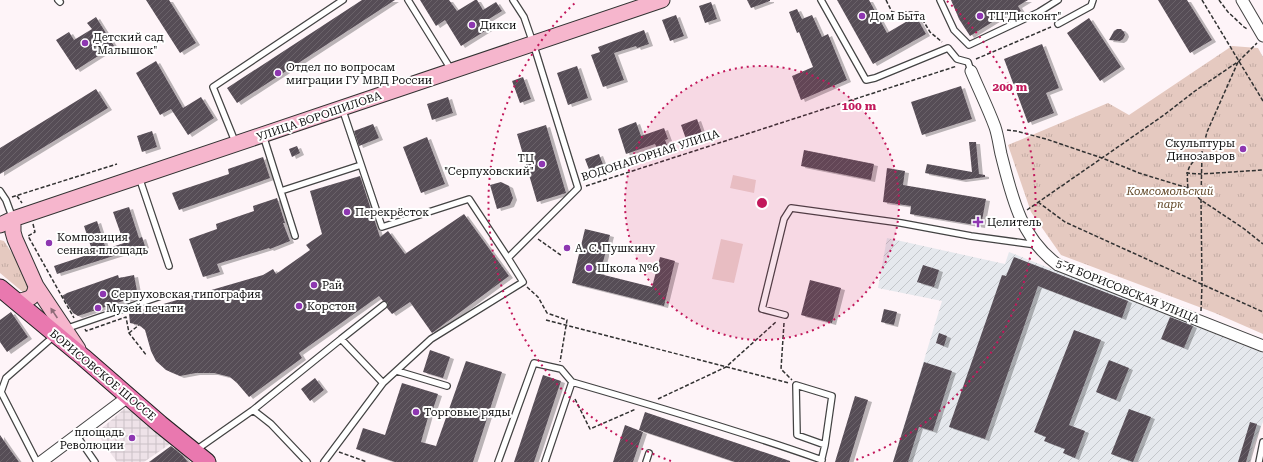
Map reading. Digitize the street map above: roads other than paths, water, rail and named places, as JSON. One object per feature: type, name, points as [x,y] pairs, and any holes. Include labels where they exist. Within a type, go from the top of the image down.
[{"type":"main road","name":"УЛИЦА ВОРОШИЛОВА","points":[[7,222],[662,0]]},
{"type":"main road","points":[[7,222],[13,232],[36,286],[60,332]]},
{"type":"main road","points":[[16,302],[31,298],[35,293],[36,286]]},
{"type":"main road","name":"БОРИСОВСКОЕ ШОССЕ","points":[[0,288],[16,302],[60,332],[83,357],[201,457]]},
{"type":"street","points":[[1242,0],[1261,39]]},
{"type":"street","name":"5-Я БОРИСОВСКАЯ УЛИЦА","points":[[970,67],[995,128],[1010,192],[1019,215],[1031,237],[1045,255],[1058,264],[1263,346]]},
{"type":"street","points":[[41,462],[129,396]]},
{"type":"lane","points":[[236,144],[213,87],[343,0]]},
{"type":"lane","points":[[408,0],[452,71]]},
{"type":"lane","points":[[513,0],[524,17],[534,43]]},
{"type":"lane","points":[[821,0],[866,80],[875,78],[948,48],[957,59],[970,67]]},
{"type":"lane","points":[[940,0],[954,30],[969,45],[1039,12],[1058,0]]},
{"type":"lane","points":[[1058,24],[1091,6],[1093,0]]},
{"type":"lane","name":"ВОДОНАПОРНАЯ УЛИЦА","points":[[508,258],[578,188],[534,43]]},
{"type":"lane","points":[[324,462],[383,383],[431,339],[523,282],[469,199],[382,226],[342,108]]},
{"type":"lane","points":[[263,135],[295,236]]},
{"type":"lane","points":[[281,191],[361,165]]},
{"type":"lane","points":[[139,177],[169,266]]},
{"type":"lane","points":[[0,191],[6,200],[7,222]]},
{"type":"lane","points":[[784,315],[762,309],[784,218],[791,208],[901,223],[971,236],[1038,245]]},
{"type":"lane","points":[[37,462],[1,392],[6,378],[60,332],[161,296]]},
{"type":"lane","points":[[201,457],[253,410],[384,305]]},
{"type":"lane","points":[[341,339],[383,383]]},
{"type":"lane","points":[[498,462],[534,362],[561,369],[572,382],[792,450],[821,461],[825,446],[832,396],[796,385],[797,435],[825,446]]},
{"type":"lane","points":[[397,371],[447,386]]},
{"type":"lane","points":[[545,462],[572,382]]},
{"type":"lane","points":[[253,410],[271,424],[307,462]]},
{"type":"lane","points":[[77,436],[95,462]]},
{"type":"lane","points":[[1259,462],[1263,442]]},
{"type":"lane","points":[[646,462],[649,453]]},
{"type":"place","name":"Дом Быта","points":[[862,16]]},
{"type":"place","name":"ТЦ\"Дисконт\"","points":[[980,16]]},
{"type":"place","name":"Дикси","points":[[472,25]]},
{"type":"place","name":"Детский сад \"Малышок\"","points":[[85,43]]},
{"type":"place","name":"Отдел по вопросам миграции ГУ МВД России","points":[[278,73]]},
{"type":"place","name":"Скульптуры Динозавров","points":[[1243,149]]},
{"type":"place","name":"ТЦ \"Серпуховский\"","points":[[542,164]]},
{"type":"place","name":"Перекрёсток","points":[[347,212]]},
{"type":"place","name":"Целитель","points":[[978,222]]},
{"type":"place","name":"Композиция сенная площадь","points":[[49,243]]},
{"type":"place","name":"А. С. Пушкину","points":[[567,248]]},
{"type":"place","name":"Школа №6","points":[[589,268]]},
{"type":"place","name":"Рай","points":[[314,285]]},
{"type":"place","name":"Серпуховская типография","points":[[103,294]]},
{"type":"place","name":"Корстон","points":[[299,306]]},
{"type":"place","name":"Музей печати","points":[[98,308]]},
{"type":"place","name":"Торговые ряды","points":[[416,412]]},
{"type":"place","name":"площадь Революции","points":[[132,438]]},
{"type":"park label","name":"Комсомольский парк","points":[[1170,197]]}]
